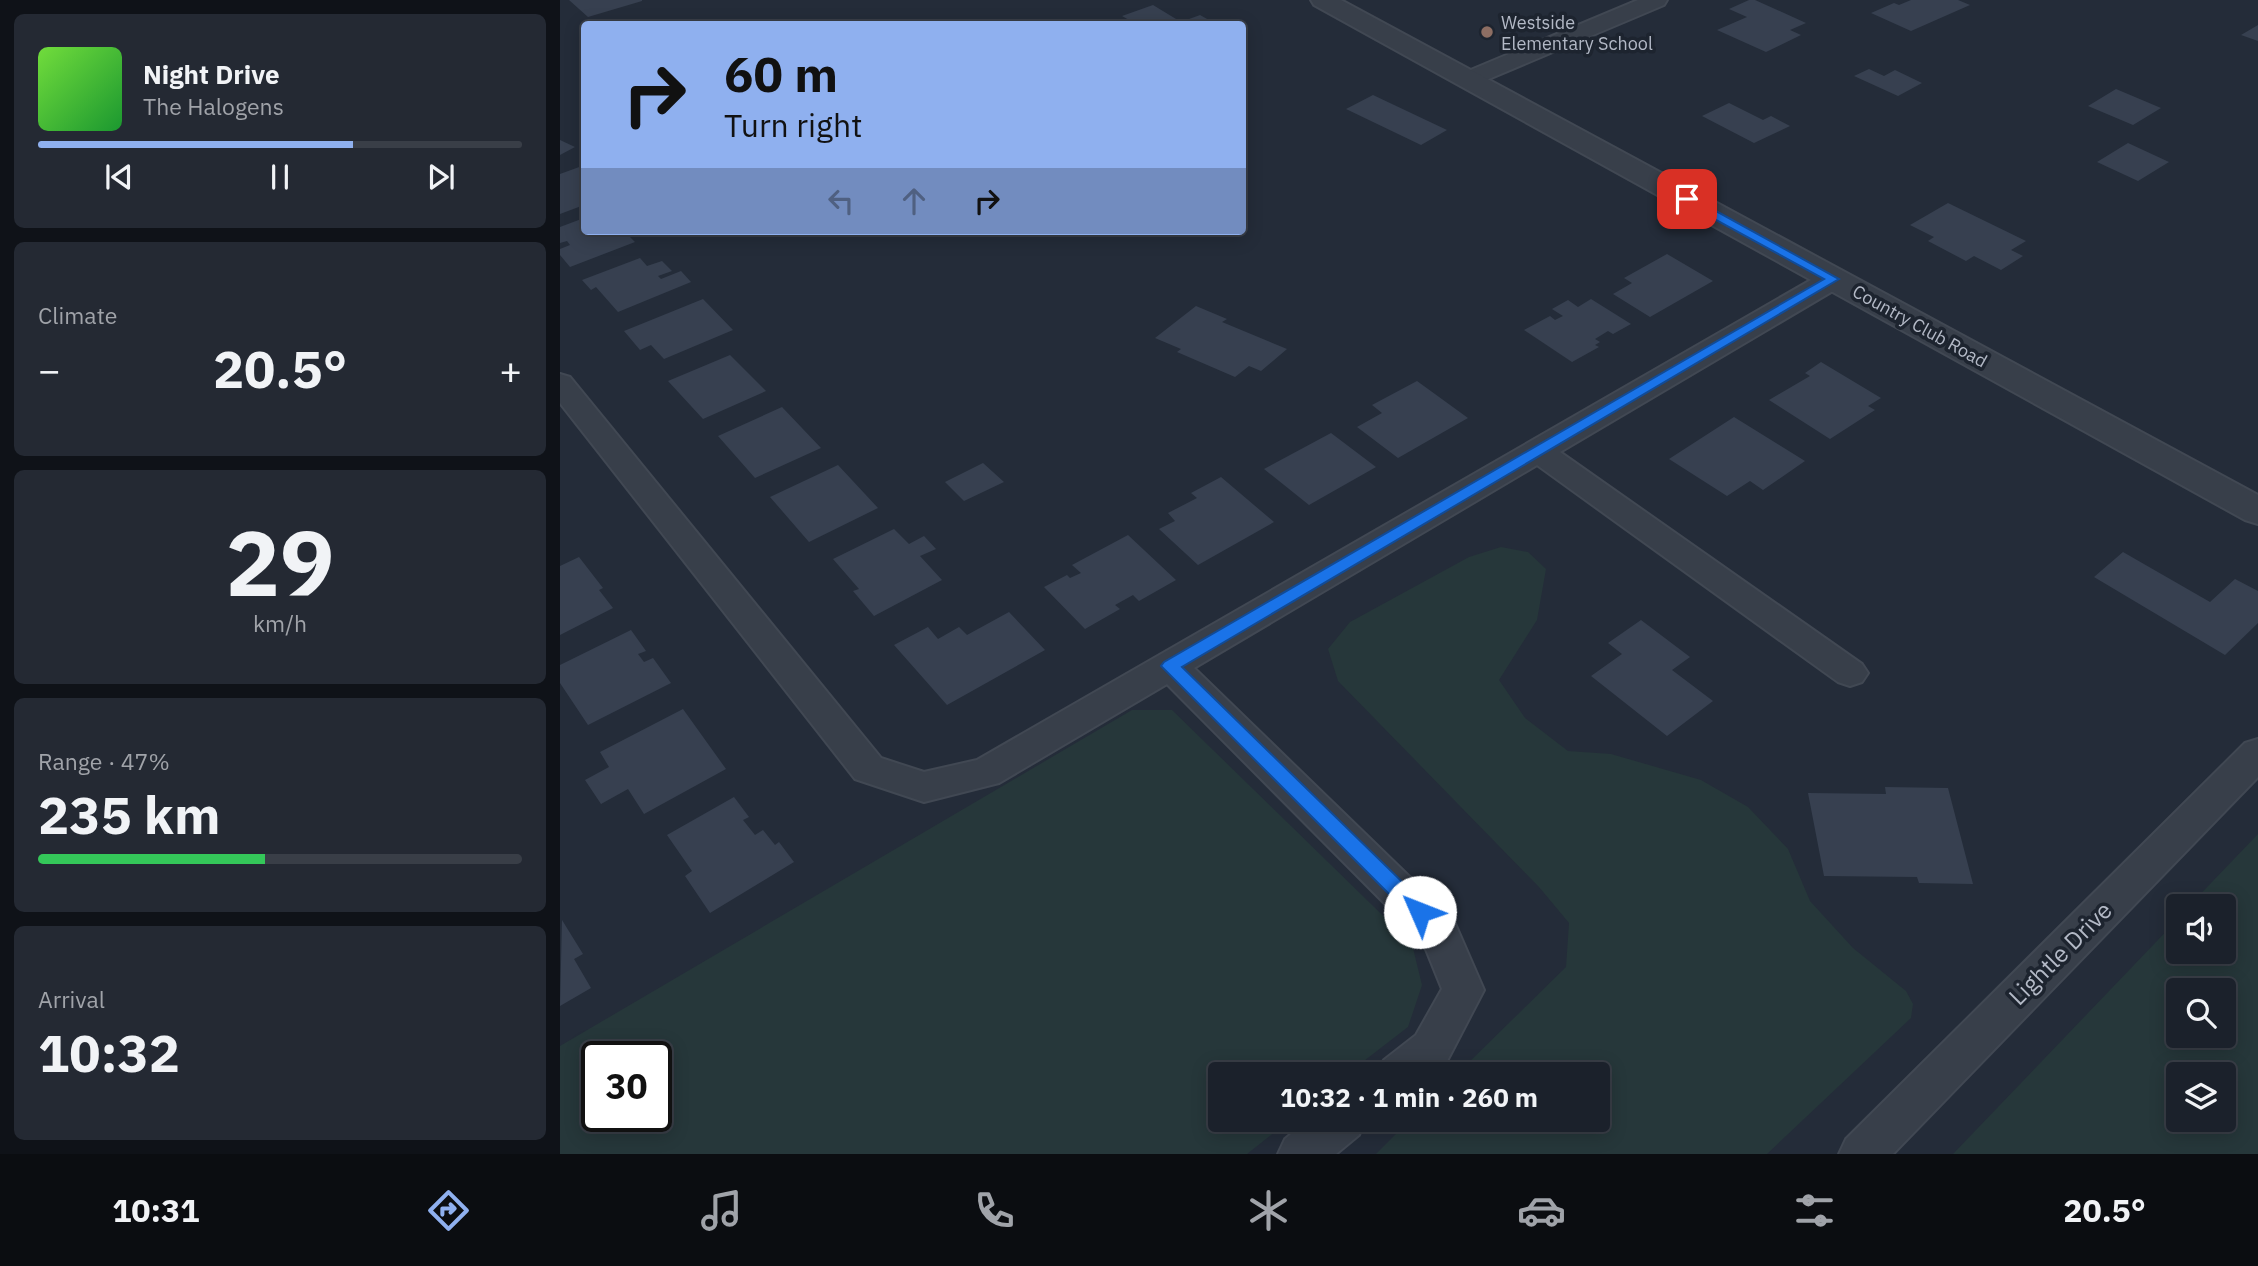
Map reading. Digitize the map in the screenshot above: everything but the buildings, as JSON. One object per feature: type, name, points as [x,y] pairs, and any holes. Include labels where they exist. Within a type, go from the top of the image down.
[{"type":"street","name":"Country Club Road","points":[[1323,0],[2258,511]]},
{"type":"street","points":[[1469,79],[1656,0]]},
{"type":"street","points":[[560,383],[867,769],[923,787],[986,773],[1833,279]]},
{"type":"street","points":[[1538,451],[1850,673]]},
{"type":"street","points":[[1170,666],[1439,931],[1463,990],[1431,1049],[1414,1062]]},
{"type":"street","name":"Lightle Drive","points":[[1862,1154],[2258,752]]},
{"type":"street","points":[[1301,1154],[1328,1132]]},
{"type":"shaded area","points":[[1501,547],[1528,552],[1546,569],[1537,620],[1499,680],[1525,718],[1568,751],[1611,754],[1701,780],[1748,807],[1788,849],[1810,901],[1853,948],[1906,991],[1913,1004],[1911,1018],[1767,1154],[1376,1154],[1398,1132],[1610,1132],[1610,1062],[1469,1062],[1566,967],[1569,923],[1539,887],[1338,681],[1328,649],[1350,622],[1469,557]]},
{"type":"shaded area","points":[[1132,710],[1172,710],[1412,944],[1422,985],[1408,1027],[1363,1062],[1208,1062],[1208,1132],[1275,1132],[1247,1154],[560,1154],[560,1046]]},
{"type":"shaded area","points":[[2258,834],[2258,1154],[1953,1154],[2166,932],[2166,964],[2236,964],[2236,894],[2200,894]]},
{"type":"place","name":"Westside Elementary School","points":[[1487,32]]},
{"type":"route","points":[[1420,912],[1170,666],[1833,279],[1687,199]]}]
